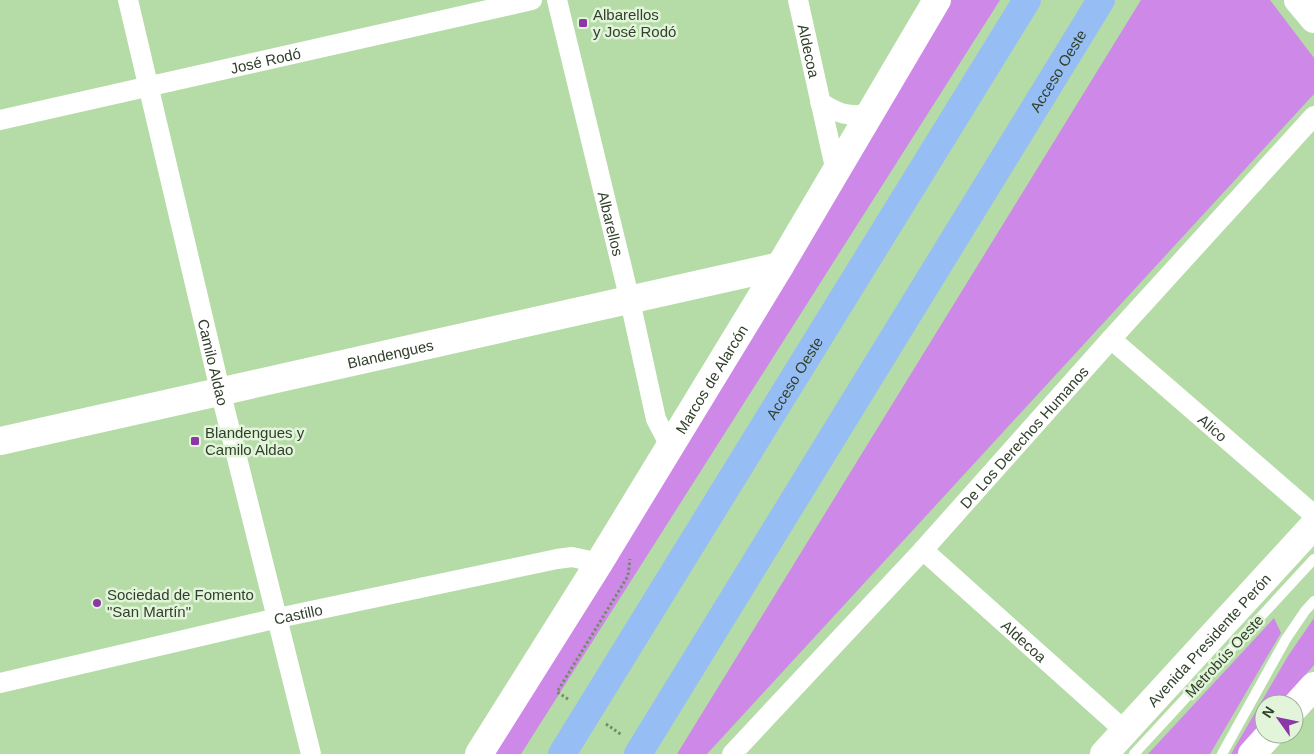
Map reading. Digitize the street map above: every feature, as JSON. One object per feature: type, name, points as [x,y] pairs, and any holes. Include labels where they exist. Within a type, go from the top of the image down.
[{"type":"highway","name":"Acceso Oeste","points":[[562,754],[1027,0]]},
{"type":"highway","name":"Acceso Oeste","points":[[638,754],[1101,0]]},
{"type":"street","name":"Camilo Aldao","points":[[128,0],[220,390],[311,754]]},
{"type":"street","name":"José Rodó","points":[[0,120],[532,0]]},
{"type":"street","name":"Albarellos","points":[[557,0],[630,301],[656,419],[670,446]]},
{"type":"street","name":"Aldecoa","points":[[798,0],[836,172]]},
{"type":"street","name":"Marcos de Alarcón","points":[[479,754],[599,563],[780,266],[937,0]]},
{"type":"street","points":[[1298,0],[1314,19]]},
{"type":"street","points":[[820,102],[843,115],[870,114]]},
{"type":"street","name":"De Los Derechos Humanos","points":[[732,754],[923,550],[1111,339],[1314,116]]},
{"type":"street","name":"Blandengues","points":[[0,441],[220,390],[630,301],[780,266]]},
{"type":"street","name":"Alico","points":[[1111,339],[1314,515]]},
{"type":"street","name":"Avenida Presidente Perón","points":[[1104,754],[1129,743],[1314,525]]},
{"type":"street","name":"Aldecoa","points":[[923,550],[1129,743]]},
{"type":"street","name":"Castillo","points":[[0,683],[278,618],[557,559],[572,557],[599,563]]},
{"type":"street","points":[[1304,697],[1314,686]]},
{"type":"street","points":[[1252,754],[1261,744]]},
{"type":"lane","name":"Metrobús Oeste","points":[[1129,743],[1314,558]]},
{"type":"lane","points":[[1222,754],[1286,639],[1314,601]]},
{"type":"path","points":[[557,692],[628,576],[630,558]]},
{"type":"shaded area","points":[[946,0],[1000,0],[521,754],[493,754]]},
{"type":"shaded area","points":[[1141,0],[1270,0],[1314,58],[1314,94],[707,754],[677,754]]},
{"type":"shaded area","points":[[1274,618],[1281,633],[1210,754],[1148,754]]},
{"type":"shaded area","points":[[1314,618],[1314,665],[1289,694],[1266,694],[1288,656]]},
{"type":"shaded area","points":[[1254,714],[1254,734],[1237,754],[1231,754]]},
{"type":"place","name":"Albarellos y José Rodó","points":[[583,23]]},
{"type":"place","name":"Blandengues y Camilo Aldao","points":[[195,441]]},
{"type":"place","name":"Sociedad de Fomento \"San Martín\"","points":[[97,603]]}]
